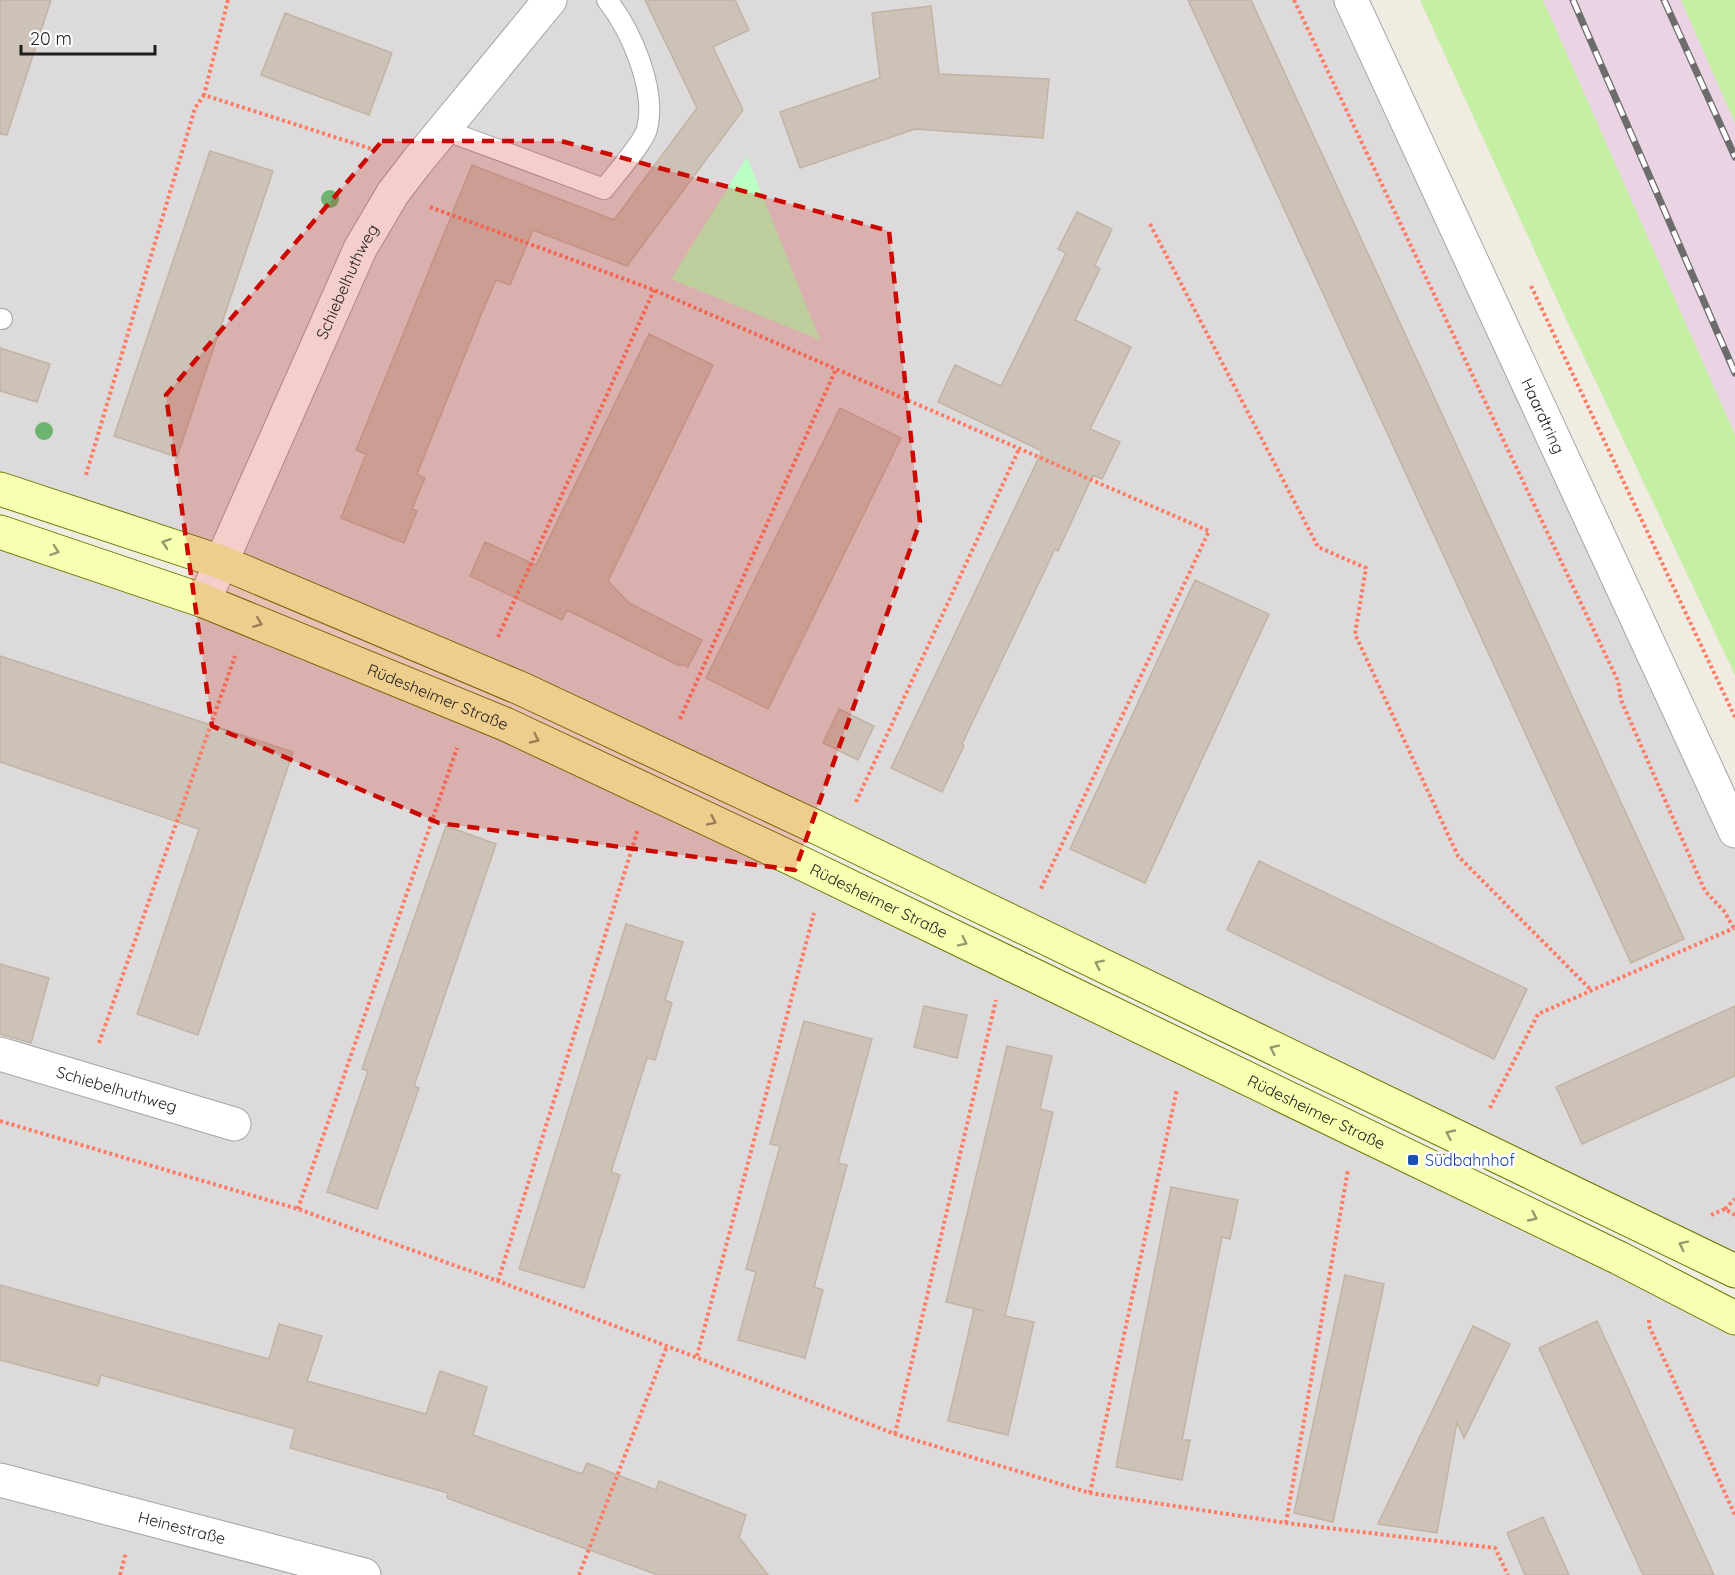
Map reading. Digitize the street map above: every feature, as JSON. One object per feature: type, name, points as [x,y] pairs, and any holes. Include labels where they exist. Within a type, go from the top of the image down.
[{"type":"main road","points":[[0,489],[221,562],[544,699],[814,826],[1735,1270]]},
{"type":"main road","name":"Rüdesheimer Straße","points":[[0,532],[204,601],[505,724],[797,861],[1619,1258],[1735,1318]]},
{"type":"street","name":"Schiebelhuthweg","points":[[204,601],[360,249],[393,194],[416,163],[550,0]]},
{"type":"street","name":"Haardtring","points":[[1351,0],[1735,831]]},
{"type":"street","name":"Schiebelhuthweg","points":[[0,1054],[234,1124]]},
{"type":"street","name":"Heinestraße","points":[[0,1480],[364,1575]]},
{"type":"lane","points":[[442,129],[604,189],[647,131],[650,108],[634,47],[621,17],[607,0]]},
{"type":"path","points":[[75,512],[195,108],[204,95],[228,0]]},
{"type":"path","points":[[1294,0],[1618,681],[1621,700],[1705,891],[1724,910],[1735,929],[1538,1014],[1488,1113]]},
{"type":"path","points":[[204,95],[416,163]]},
{"type":"path","points":[[393,194],[654,290],[1209,531],[1038,893]]},
{"type":"path","points":[[1150,224],[1318,547],[1366,568],[1354,634],[1458,856],[1591,990]]},
{"type":"path","points":[[1528,281],[1735,717]]},
{"type":"path","points":[[497,639],[654,290]]},
{"type":"path","points":[[679,721],[836,369]]},
{"type":"path","points":[[855,804],[1019,449]]},
{"type":"path","points":[[86,1080],[238,647]]},
{"type":"path","points":[[298,1209],[460,738]]},
{"type":"path","points":[[498,1281],[641,820]]},
{"type":"path","points":[[697,1356],[815,911]]},
{"type":"path","points":[[895,1434],[999,988]]},
{"type":"path","points":[[1090,1493],[1178,1085]]},
{"type":"path","points":[[0,1121],[298,1209],[498,1281],[895,1434],[1090,1493],[1286,1523],[1495,1548],[1508,1575]]},
{"type":"path","points":[[1286,1523],[1349,1161]]},
{"type":"path","points":[[1725,1209],[1735,1199]]},
{"type":"path","points":[[1650,1314],[1649,1326],[1735,1515]]},
{"type":"path","points":[[579,1575],[667,1346]]},
{"type":"highlighted area","points":[[382,141],[561,141],[889,231],[920,522],[795,870],[439,823],[212,726],[166,395]]},
{"type":"shaded area","points":[[0,0],[1361,0],[1735,830],[1735,1271],[522,689],[0,489]]},
{"type":"shaded area","points":[[1420,0],[1735,0],[1735,675],[1560,306]]},
{"type":"shaded area","points":[[0,532],[505,724],[1735,1318],[1735,1575],[0,1575]]},
{"type":"green space","points":[[1420,0],[1543,0],[1735,435],[1735,675],[1560,306]]},
{"type":"green space","points":[[1681,0],[1735,0],[1735,123]]},
{"type":"green space","points":[[747,157],[820,340],[671,279]]},
{"type":"building","points":[[0,0],[51,0],[7,135],[0,134]]},
{"type":"building","points":[[645,0],[735,0],[749,30],[713,47],[743,110],[627,266],[533,230],[510,285],[496,280],[483,310],[417,474],[425,478],[412,509],[417,511],[404,543],[341,518],[366,454],[356,450],[472,165],[614,220],[697,108]]},
{"type":"building","points":[[1188,0],[1251,0],[1684,939],[1631,963]]},
{"type":"building","points":[[931,6],[939,74],[1049,79],[1043,138],[915,129],[800,168],[780,112],[880,78],[872,13]]},
{"type":"building","points":[[285,13],[392,53],[369,115],[261,75]]},
{"type":"building","points":[[210,151],[273,171],[177,457],[114,436]]},
{"type":"building","points":[[1077,212],[1112,229],[1095,265],[1100,269],[1075,320],[1131,347],[1090,429],[1120,442],[1102,479],[1093,475],[1058,551],[1055,549],[962,744],[964,746],[942,792],[891,768],[1042,451],[938,402],[955,365],[1001,386],[1066,253],[1058,249]]},
{"type":"building","points":[[649,334],[713,365],[608,581],[629,603],[702,640],[688,667],[681,664],[680,666],[567,610],[562,620],[470,576],[485,542],[536,565]]},
{"type":"building","points":[[0,348],[50,364],[37,402],[0,391]]},
{"type":"building","points":[[840,408],[901,438],[768,709],[706,678]]},
{"type":"building","points":[[1195,580],[1269,614],[1145,883],[1070,849]]},
{"type":"building","points":[[0,656],[293,752],[198,1035],[137,1014],[199,829],[0,762]]},
{"type":"building","points":[[839,709],[874,726],[858,760],[823,743]]},
{"type":"building","points":[[446,826],[496,844],[414,1086],[419,1088],[377,1209],[327,1192],[368,1071],[362,1069]]},
{"type":"building","points":[[1259,861],[1527,989],[1494,1059],[1227,930]]},
{"type":"building","points":[[626,924],[683,942],[665,1000],[672,1003],[655,1060],[647,1058],[611,1172],[620,1175],[584,1288],[519,1269]]},
{"type":"building","points":[[0,964],[49,978],[31,1043],[0,1034]]},
{"type":"building","points":[[924,1006],[967,1015],[957,1058],[914,1047]]},
{"type":"building","points":[[1735,1006],[1735,1076],[1582,1144],[1556,1087]]},
{"type":"building","points":[[804,1021],[872,1039],[838,1163],[847,1165],[814,1287],[823,1290],[805,1358],[738,1340],[756,1272],[746,1269],[780,1146],[770,1144]]},
{"type":"building","points":[[1007,1046],[1052,1056],[1040,1109],[1053,1112],[1005,1316],[1034,1322],[1008,1435],[948,1421],[974,1309],[984,1311],[946,1302]]},
{"type":"building","points":[[1171,1187],[1238,1200],[1230,1239],[1222,1237],[1182,1440],[1190,1440],[1182,1480],[1116,1467]]},
{"type":"building","points":[[1345,1275],[1384,1284],[1333,1522],[1294,1513]]},
{"type":"building","points":[[0,1285],[269,1359],[279,1324],[322,1336],[307,1381],[426,1414],[440,1371],[487,1387],[473,1435],[582,1474],[587,1463],[656,1490],[659,1481],[746,1515],[739,1537],[768,1575],[658,1575],[447,1498],[448,1493],[290,1448],[295,1429],[101,1375],[98,1386],[0,1360]]},
{"type":"building","points":[[1597,1321],[1714,1575],[1643,1575],[1539,1348]]},
{"type":"building","points":[[1473,1326],[1510,1344],[1464,1438],[1457,1422],[1437,1533],[1378,1524]]},
{"type":"building","points":[[1543,1517],[1569,1575],[1525,1575],[1507,1533]]},
{"type":"railway","points":[[1573,0],[1735,373]]},
{"type":"railway","points":[[1664,0],[1735,157]]},
{"type":"place","name":"Südbahnhof","points":[[1413,1160]]}]
